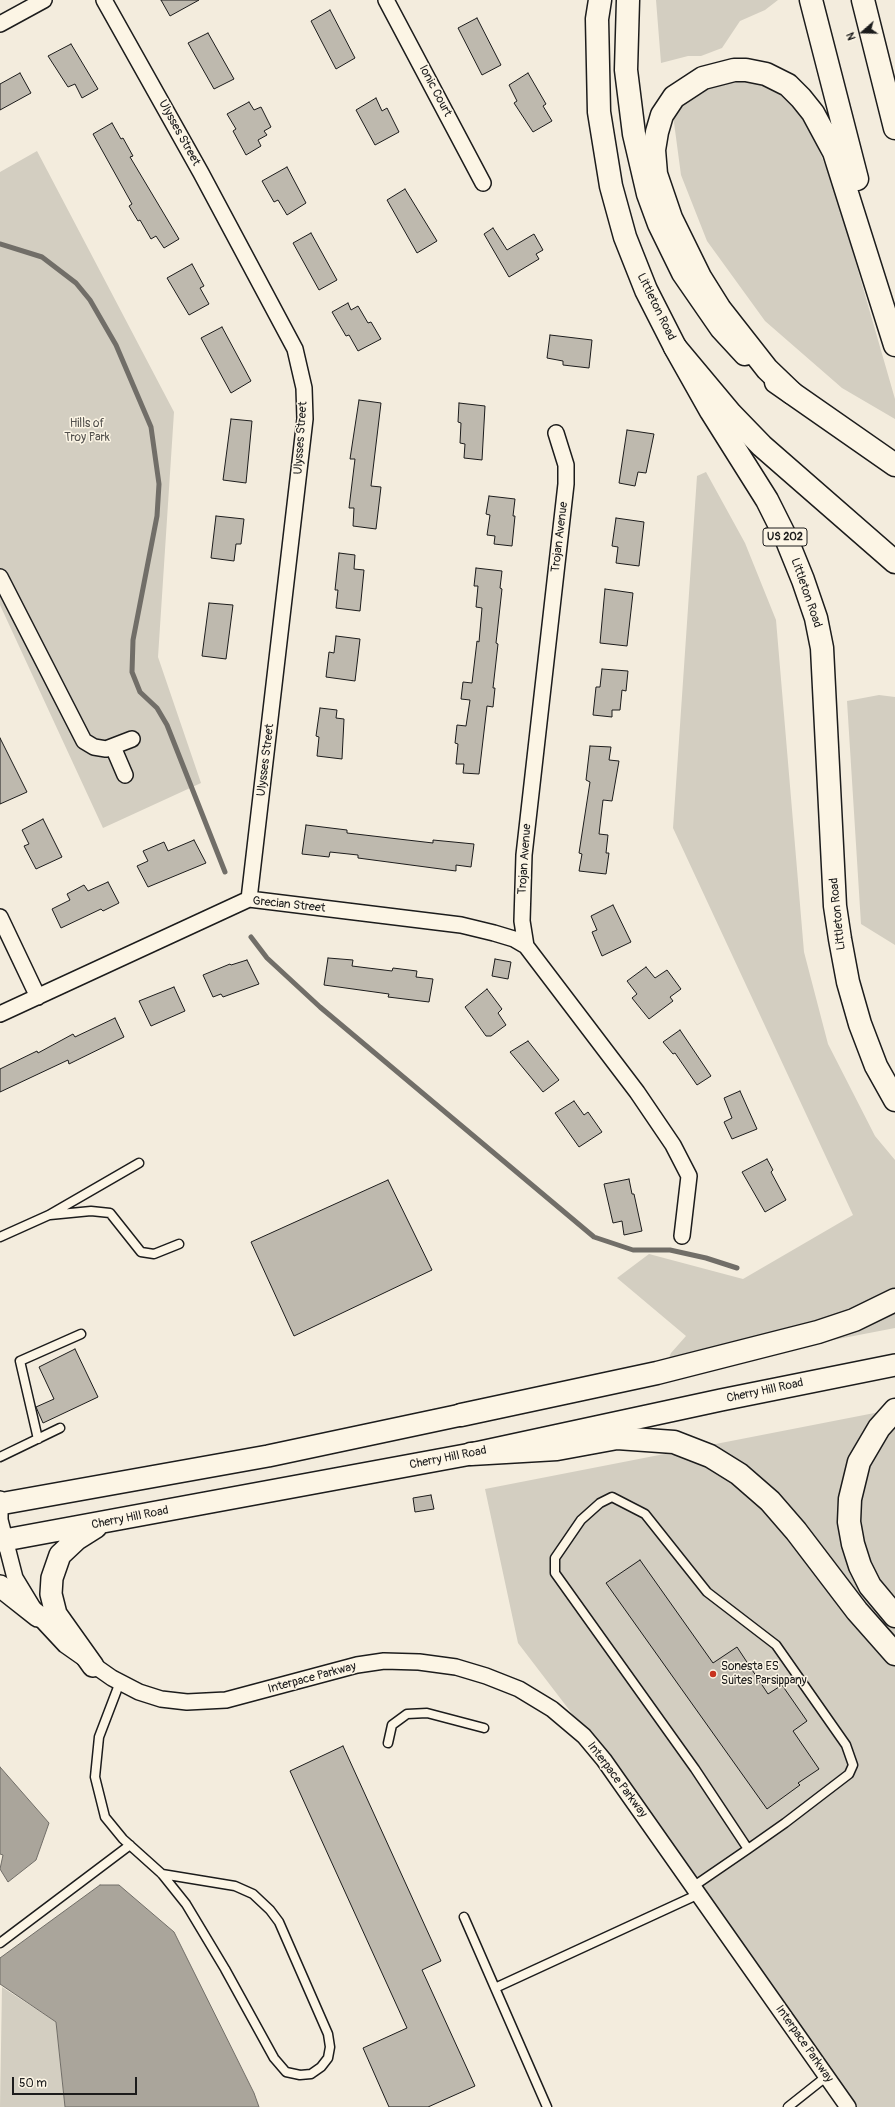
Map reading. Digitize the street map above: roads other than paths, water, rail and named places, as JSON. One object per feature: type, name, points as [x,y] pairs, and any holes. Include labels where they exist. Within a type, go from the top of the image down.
[{"type":"main road","name":"Littleton Road","points":[[600,0],[597,27],[599,112],[610,179],[625,236],[646,290],[675,346],[711,411],[767,500],[800,573],[816,618],[822,648],[835,906],[840,939],[848,982],[860,1024],[876,1066],[895,1100]]},
{"type":"main road","points":[[628,0],[626,70],[631,113],[641,166],[659,224],[683,273],[720,328],[763,373],[895,465]]},
{"type":"main road","points":[[811,0],[895,331]]},
{"type":"main road","points":[[863,0],[895,128]]},
{"type":"main road","points":[[792,393],[767,369],[720,309],[700,277],[671,218],[656,174],[654,150],[662,115],[674,97],[703,78],[734,70],[746,70],[766,74],[788,86],[801,98],[813,113],[834,152],[895,345]]},
{"type":"main road","points":[[675,346],[726,409],[762,446],[895,562]]},
{"type":"main road","points":[[0,1504],[268,1456],[657,1373],[818,1332],[854,1320],[895,1300]]},
{"type":"main road","name":"Cherry Hill Road","points":[[2,1540],[102,1523],[471,1454],[721,1400],[895,1365]]},
{"type":"main road","points":[[895,1410],[879,1428],[859,1462],[850,1499],[849,1522],[853,1544],[870,1586],[895,1616]]},
{"type":"main road","points":[[471,1454],[557,1449],[617,1438],[674,1442],[710,1456],[739,1474],[770,1501],[796,1531],[857,1611],[895,1654]]},
{"type":"main road","points":[[93,1666],[56,1614],[51,1594],[52,1578],[60,1555],[77,1539],[102,1523]]},
{"type":"main road","points":[[0,1586],[38,1616]]},
{"type":"street","points":[[0,24],[44,0]]},
{"type":"street","name":"Ulysses Street","points":[[104,0],[201,173],[295,349],[304,388],[305,419],[249,899]]},
{"type":"street","name":"Ionic Court","points":[[386,0],[483,183]]},
{"type":"street","name":"Trojan Avenue","points":[[556,433],[566,465],[566,484],[524,855],[522,921],[526,946],[590,1028],[673,1145],[689,1176],[682,1236]]},
{"type":"street","points":[[0,577],[84,741],[94,747],[106,749],[132,739]]},
{"type":"street","points":[[113,747],[126,774]]},
{"type":"street","name":"Grecian Street","points":[[0,1014],[249,899],[461,925],[514,939],[526,946]]},
{"type":"street","points":[[0,918],[38,997]]},
{"type":"street","points":[[0,1499],[2,1540]]},
{"type":"street","name":"Interpace Parkway","points":[[2,1540],[15,1578],[38,1616],[65,1646],[93,1666],[139,1692],[162,1698],[195,1702],[226,1700],[357,1664],[384,1661],[419,1662],[456,1667],[486,1676],[519,1689],[552,1708],[584,1736],[604,1760],[697,1890],[848,2107]]},
{"type":"lane","points":[[0,1237],[49,1215],[139,1163]]},
{"type":"lane","points":[[49,1215],[91,1211],[110,1214],[141,1252],[154,1254],[179,1244]]},
{"type":"lane","points":[[38,1439],[20,1361],[81,1334]]},
{"type":"lane","points":[[0,1457],[60,1428]]},
{"type":"lane","points":[[495,1988],[697,1890],[748,1849],[849,1774],[852,1764],[846,1745],[776,1645],[707,1592],[645,1514],[612,1497],[600,1503],[581,1520],[555,1558],[555,1573],[694,1769],[748,1849]]},
{"type":"lane","points":[[120,1682],[99,1737],[95,1777],[105,1817],[130,1845],[162,1874],[186,1904],[205,1933],[274,2058],[286,2072],[300,2075],[311,2074],[321,2068],[328,2058],[330,2047],[328,2034],[279,1922],[270,1910],[253,1894],[235,1886],[162,1874]]},
{"type":"lane","points":[[388,1743],[392,1725],[407,1714],[427,1713],[484,1728]]},
{"type":"lane","points":[[0,1944],[130,1845]]},
{"type":"lane","points":[[464,1917],[547,2107]]},
{"type":"lane","points":[[788,2107],[827,2076]]},
{"type":"waterway","points":[[0,244],[42,257],[76,283],[90,300],[116,345],[151,427],[159,484],[157,516],[133,640],[132,672],[140,692],[157,708],[167,725],[225,872]]},
{"type":"waterway","points":[[251,937],[267,958],[320,1007],[594,1237],[633,1250],[670,1250],[706,1258],[737,1268]]},
{"type":"place","name":"Sonesta ES Suites Parsippany","points":[[713,1674]]},
{"type":"park label","name":"Hills of Troy Park","points":[[87,431]]}]
